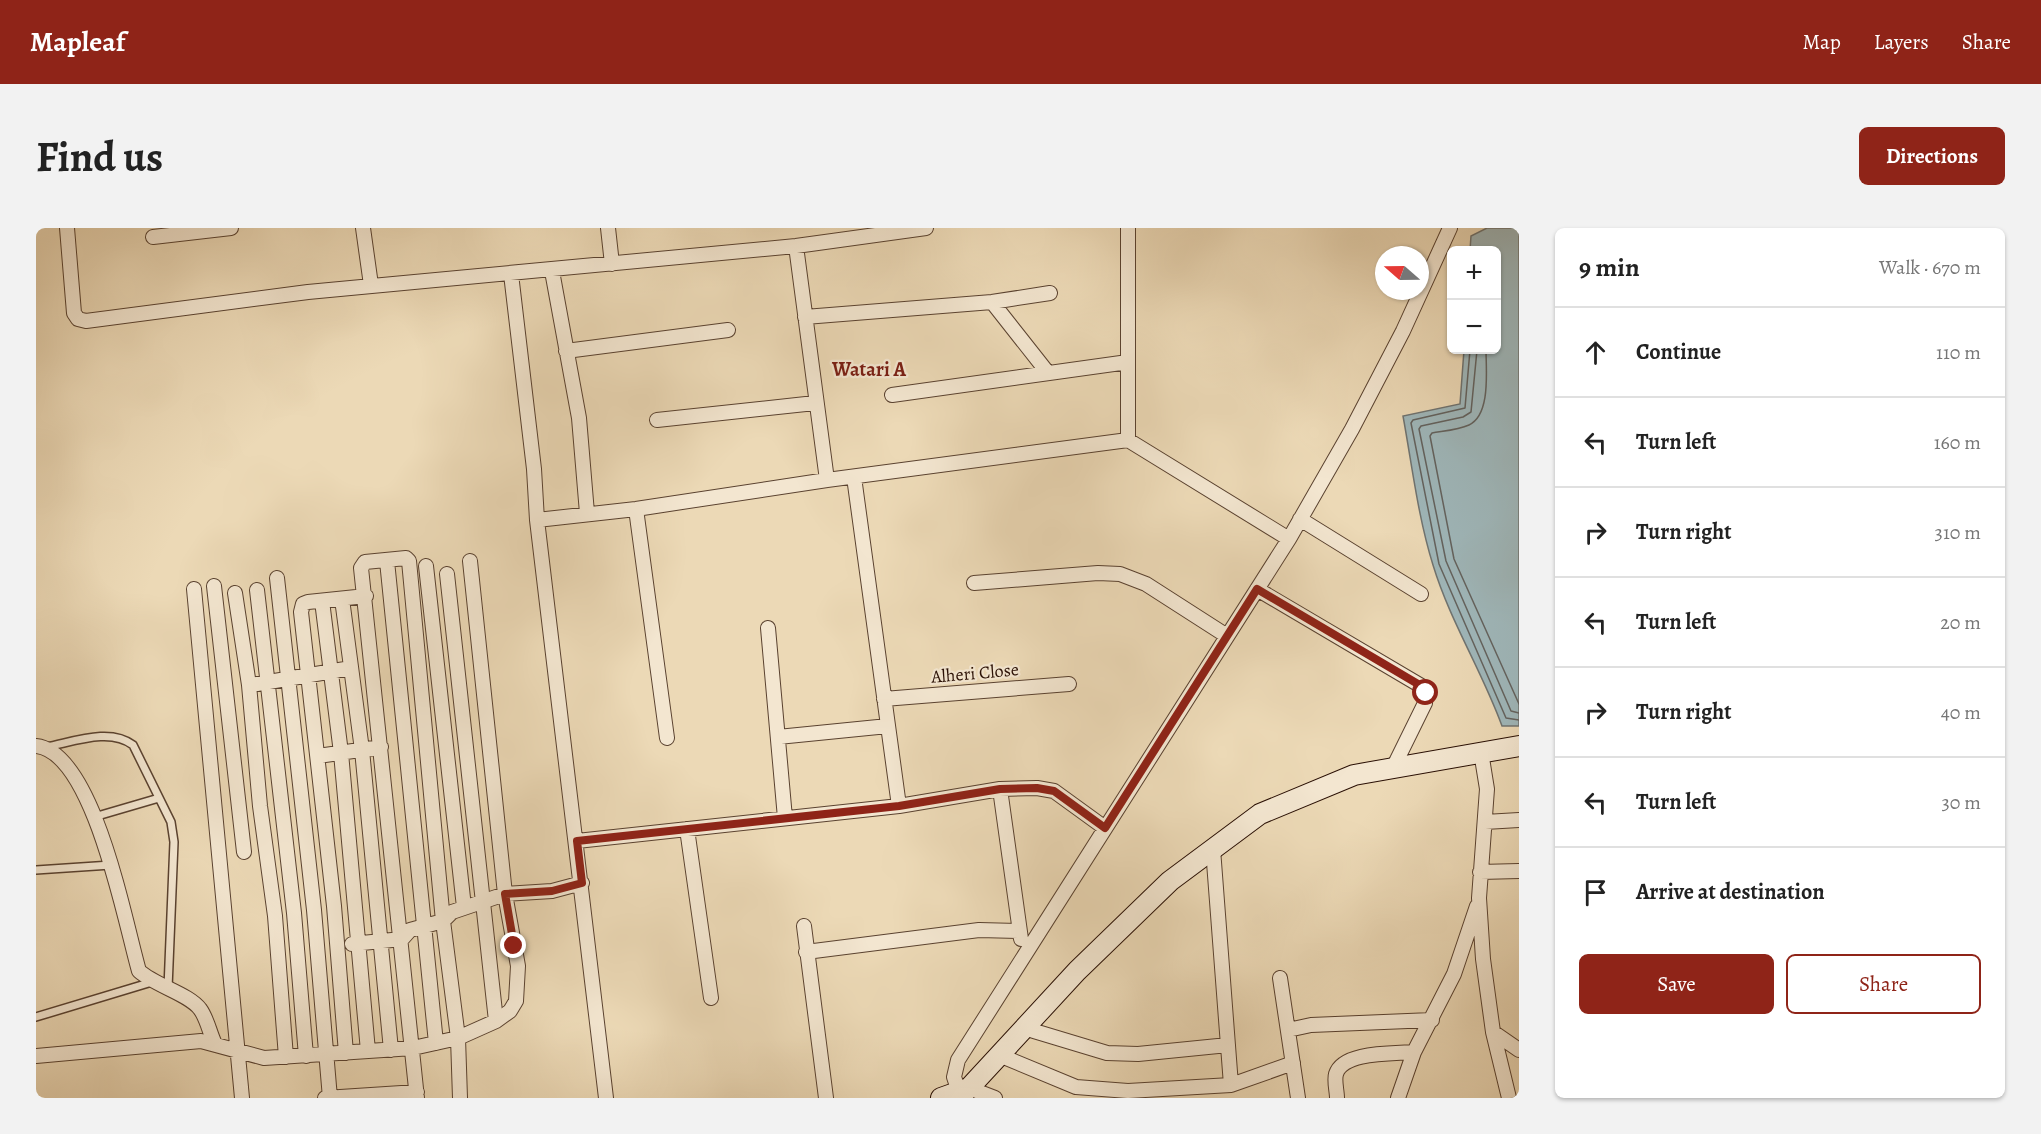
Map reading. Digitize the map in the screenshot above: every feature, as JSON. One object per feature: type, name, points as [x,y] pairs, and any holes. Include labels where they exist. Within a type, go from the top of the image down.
[{"type":"street","points":[[67,228],[75,313],[78,319],[86,321],[371,285],[552,271],[796,246],[848,233],[926,228]]},
{"type":"street","points":[[153,237],[231,228]]},
{"type":"street","points":[[363,228],[371,285]]},
{"type":"street","points":[[608,228],[612,264]]},
{"type":"street","points":[[1128,228],[1128,440]]},
{"type":"street","points":[[959,1094],[954,1077],[958,1060],[1289,539],[1352,429],[1403,331],[1450,228]]},
{"type":"street","points":[[796,246],[827,480]]},
{"type":"street","points":[[552,271],[579,418],[587,513]]},
{"type":"street","points":[[511,274],[534,469],[537,520],[606,1098]]},
{"type":"street","points":[[805,317],[992,302],[1050,294]]},
{"type":"street","points":[[992,302],[1048,373]]},
{"type":"street","points":[[566,351],[728,330]]},
{"type":"street","points":[[892,395],[1128,362]]},
{"type":"street","points":[[657,420],[815,403]]},
{"type":"street","points":[[537,520],[636,509],[827,480],[1128,440],[1289,539]]},
{"type":"street","points":[[854,477],[899,806]]},
{"type":"street","points":[[636,509],[668,738]]},
{"type":"street","points":[[1300,519],[1421,594]]},
{"type":"street","points":[[325,1098],[417,1095],[362,564],[406,558],[443,921],[458,1038],[460,1098]]},
{"type":"street","points":[[387,561],[436,1043]]},
{"type":"street","points":[[36,1056],[201,1041],[238,1049],[249,1056],[327,1055],[413,1048],[458,1038],[496,1021],[510,1011],[516,1001],[518,966],[505,894],[470,561]]},
{"type":"street","points":[[426,566],[464,908]]},
{"type":"street","points":[[974,583],[1098,573],[1120,574],[1146,584],[1227,636]]},
{"type":"street","points":[[447,574],[496,1021]]},
{"type":"street","points":[[277,578],[314,910],[330,1098]]},
{"type":"street","points":[[214,586],[244,852]]},
{"type":"street","points":[[194,589],[221,854],[242,1098]]},
{"type":"street","points":[[1257,589],[1423,687],[1426,693],[1425,703],[1393,768]]},
{"type":"street","points":[[257,590],[294,913],[306,1056]]},
{"type":"street","points":[[235,593],[249,685],[260,806],[275,916],[286,1056]]},
{"type":"street","points":[[346,1053],[334,906],[301,612],[303,604],[366,596]]},
{"type":"street","points":[[342,598],[362,750],[391,1050]]},
{"type":"street","points":[[322,601],[341,753],[368,1051]]},
{"type":"street","points":[[768,628],[785,818]]},
{"type":"street","points":[[418,659],[479,651]]},
{"type":"street","points":[[249,685],[351,668]]},
{"type":"street","name":"Alheri Close","points":[[884,699],[1070,684]]},
{"type":"street","points":[[778,737],[888,726]]},
{"type":"street","points":[[41,746],[61,757],[74,773],[94,817],[112,865],[139,971],[152,982],[187,998],[201,1009],[215,1044]]},
{"type":"street","points":[[959,1094],[999,1055],[1077,971],[1170,881],[1260,814],[1354,775],[1519,746]]},
{"type":"street","points":[[318,756],[381,747]]},
{"type":"street","points":[[1481,752],[1487,789],[1479,898],[1483,959],[1493,1032],[1509,1098]]},
{"type":"street","points":[[430,780],[492,772]]},
{"type":"street","points":[[577,841],[899,806],[1000,789],[1037,788],[1054,791],[1105,828]]},
{"type":"street","points":[[1000,789],[1022,956]]},
{"type":"street","points":[[260,806],[322,796]]},
{"type":"street","points":[[1485,822],[1519,820]]},
{"type":"street","points":[[687,829],[711,998]]},
{"type":"street","points":[[1213,849],[1231,1085]]},
{"type":"street","points":[[221,854],[266,850]]},
{"type":"street","points":[[1480,872],[1519,871]]},
{"type":"street","points":[[338,946],[402,939],[410,930],[443,921],[452,912],[505,894],[552,891],[582,883]]},
{"type":"street","points":[[1398,1098],[1414,1052],[1454,974],[1479,898]]},
{"type":"street","points":[[275,916],[334,906]]},
{"type":"street","points":[[804,926],[826,1098]]},
{"type":"street","points":[[806,952],[979,930],[1020,931]]},
{"type":"street","points":[[1280,978],[1298,1098]]},
{"type":"street","points":[[1288,1030],[1311,1025],[1432,1020]]},
{"type":"street","points":[[1024,1028],[1107,1053],[1138,1054],[1228,1045]]},
{"type":"street","points":[[1493,1032],[1519,1050]]},
{"type":"street","points":[[1337,1098],[1336,1074],[1354,1057],[1414,1052]]},
{"type":"street","points":[[999,1055],[1076,1087],[1128,1091],[1231,1085],[1293,1063]]},
{"type":"street","points":[[959,1094],[996,1098]]},
{"type":"lane","points":[[41,746],[113,735],[124,738],[133,745],[171,822],[174,842],[168,991]]},
{"type":"lane","points":[[94,817],[159,798]]},
{"type":"lane","points":[[36,870],[112,865]]},
{"type":"lane","points":[[36,1017],[152,982]]},
{"type":"water","points":[[1487,228],[1519,228],[1519,726],[1502,726],[1440,586],[1423,528],[1403,416],[1460,404],[1464,354],[1501,354],[1501,246],[1470,246],[1471,236]]},
{"type":"district","name":"Watari A","points":[[869,369]]},
{"type":"route","points":[[514,946],[505,894],[519,891],[540,893],[582,883],[577,841],[899,806],[1000,789],[1037,788],[1054,791],[1105,828],[1257,589],[1423,687],[1426,693]]}]
